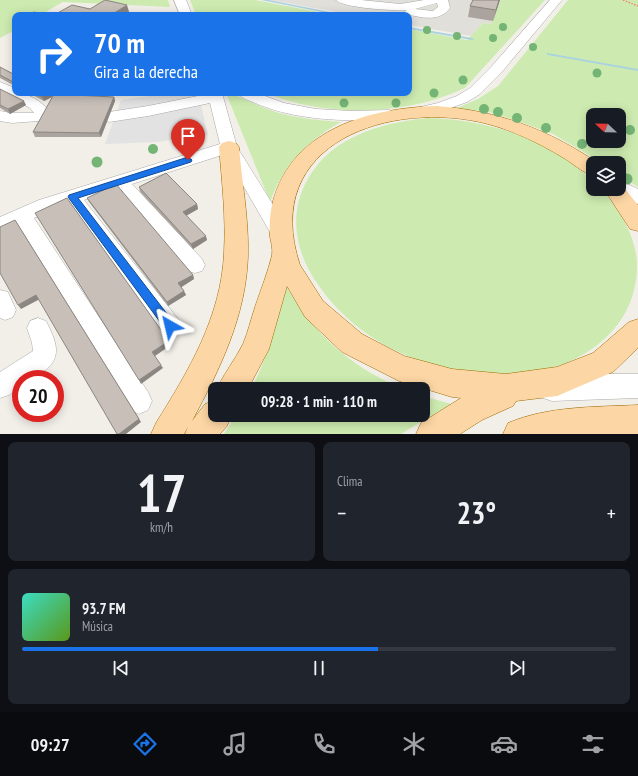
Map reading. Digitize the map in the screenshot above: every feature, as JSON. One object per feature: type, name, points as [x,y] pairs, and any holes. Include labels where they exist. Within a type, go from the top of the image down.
[{"type":"main road","points":[[236,382],[255,349],[282,244],[281,216],[284,198],[290,182],[299,167],[310,154],[338,134],[354,126],[389,115],[417,112],[464,114],[518,127],[558,145],[586,164]]},
{"type":"main road","points":[[168,434],[201,377],[219,335],[231,296],[236,268],[236,239],[229,147]]},
{"type":"main road","points":[[619,196],[638,223]]},
{"type":"main road","points":[[282,244],[293,276],[306,298],[324,320],[346,341],[374,359],[405,374],[439,386],[475,392],[510,394],[549,389],[581,379],[608,364],[629,344],[638,331]]},
{"type":"main road","points":[[432,434],[471,409],[510,394]]},
{"type":"main road","points":[[519,434],[535,430],[598,422],[638,420]]},
{"type":"main road","points":[[201,434],[210,422]]},
{"type":"street","points":[[180,0],[185,12]]},
{"type":"street","points":[[342,0],[390,7],[423,14],[434,14],[442,11],[444,8],[442,0]]},
{"type":"street","points":[[390,7],[415,6],[426,4],[434,0]]},
{"type":"street","points":[[417,112],[443,106],[475,92],[556,0]]},
{"type":"street","points":[[0,86],[12,93]]},
{"type":"street","points":[[0,116],[12,118],[46,117],[35,105],[18,96]]},
{"type":"street","points":[[109,117],[148,111],[211,96]]},
{"type":"street","points":[[215,96],[229,147],[282,244]]},
{"type":"street","points":[[253,96],[280,106],[304,112],[329,115],[389,115]]},
{"type":"street","points":[[0,225],[22,215],[72,197],[229,147]]},
{"type":"street","points":[[120,182],[195,265]]},
{"type":"street","points":[[626,190],[638,197]]},
{"type":"street","points":[[72,197],[170,326]]},
{"type":"street","points":[[22,215],[140,401]]},
{"type":"street","points":[[0,386],[42,358],[45,353],[45,346],[38,328]]},
{"type":"street","points":[[549,389],[638,386]]},
{"type":"path","points":[[623,0],[638,6]]},
{"type":"shaded area","points":[[270,0],[501,0],[491,24],[483,23],[471,36],[412,26],[412,12],[337,12]]},
{"type":"shaded area","points":[[150,96],[199,96],[208,135],[157,142],[105,144],[121,100]]},
{"type":"green space","points":[[0,0],[168,0],[170,7],[63,2],[45,12],[12,12],[12,32],[0,38]]},
{"type":"green space","points":[[190,0],[255,0],[318,12],[195,12]]},
{"type":"green space","points":[[501,0],[545,0],[465,88],[442,97],[417,104],[392,108],[340,110],[314,107],[275,96],[412,96],[412,30],[467,40],[483,23],[491,24]]},
{"type":"green space","points":[[568,0],[638,0],[638,187],[626,179],[626,156],[590,156],[553,134],[518,121],[489,112],[457,108],[478,99],[498,86]]},
{"type":"green space","points":[[227,96],[241,97],[270,110],[287,115],[341,122],[307,146],[289,165],[282,176],[270,202]]},
{"type":"green space","points":[[428,118],[451,120],[495,127],[516,134],[557,153],[586,175],[586,196],[608,196],[621,215],[630,233],[634,243],[637,264],[634,289],[626,311],[613,330],[596,346],[577,358],[555,367],[532,373],[508,375],[481,374],[454,370],[428,364],[402,354],[378,341],[356,326],[336,307],[319,286],[301,253],[296,228],[296,216],[302,191],[311,173],[323,158],[338,146],[371,130],[409,120]]},
{"type":"green space","points":[[284,282],[307,317],[334,346],[350,359],[389,382],[254,382],[268,350],[279,310]]},
{"type":"green space","points":[[430,398],[451,404],[430,417]]},
{"type":"green space","points":[[232,422],[421,422],[401,434],[224,434]]},
{"type":"building","points":[[105,0],[127,5],[116,12],[59,12],[72,5],[90,9]]},
{"type":"building","points":[[473,0],[499,0],[496,10],[470,6]]},
{"type":"building","points":[[0,67],[12,73],[12,81],[0,75]]},
{"type":"building","points":[[0,89],[24,101],[8,109],[0,105]]},
{"type":"building","points":[[53,96],[114,97],[99,133],[33,132]]},
{"type":"building","points":[[166,173],[197,204],[183,212],[206,236],[191,244],[139,187]]},
{"type":"building","points":[[116,184],[193,275],[178,283],[184,291],[167,302],[87,198]]},
{"type":"building","points":[[67,198],[169,341],[152,352],[161,365],[139,380],[35,213]]},
{"type":"building","points":[[15,220],[139,419],[119,434],[117,434],[36,295],[18,305],[0,273],[0,227]]},
{"type":"waterway","points":[[263,0],[327,12]]},
{"type":"waterway","points":[[412,29],[472,39]]},
{"type":"waterway","points":[[548,54],[638,70]]},
{"type":"route","points":[[170,326],[72,197],[188,160]]}]
